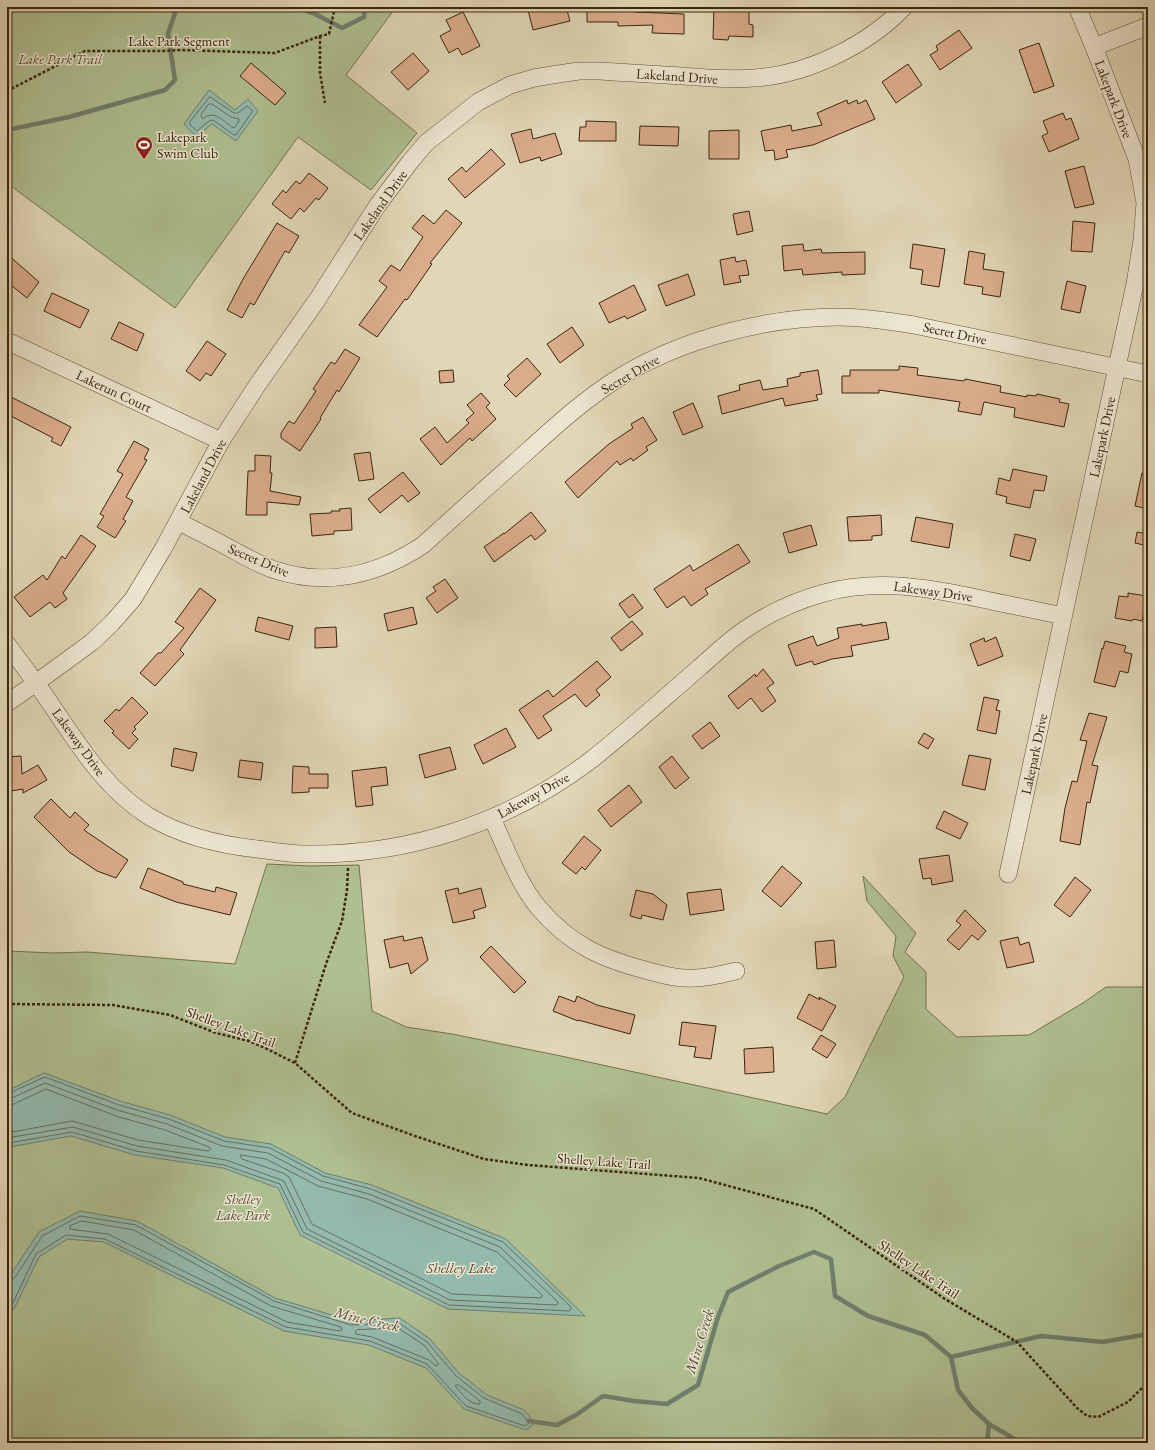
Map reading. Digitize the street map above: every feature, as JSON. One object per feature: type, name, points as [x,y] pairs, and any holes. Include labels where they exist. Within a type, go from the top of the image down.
[{"type":"street","name":"Lakeland Drive","points":[[7,703],[92,642],[112,624],[133,599],[179,522],[221,441],[258,384],[317,300],[377,206],[426,143],[478,102],[493,93],[522,81],[579,71],[724,79],[774,76],[804,68],[845,51],[887,22],[904,7]]},
{"type":"street","name":"Lakepark Drive","points":[[1008,874],[1135,284],[1142,240],[1145,203],[1137,159],[1077,7]]},
{"type":"street","points":[[1094,47],[1148,25]]},
{"type":"street","name":"Secret Drive","points":[[179,522],[255,561],[274,569],[298,576],[320,578],[343,577],[362,574],[384,567],[423,545],[568,414],[621,377],[662,355],[681,347],[727,333],[769,324],[839,317],[880,320],[914,325],[1148,374]]},
{"type":"street","name":"Lakerun Court","points":[[7,341],[221,441]]},
{"type":"street","name":"Lakeway Drive","points":[[7,644],[52,705],[80,748],[99,773],[129,801],[148,816],[169,827],[206,840],[230,846],[303,854],[377,850],[422,842],[458,831],[492,818],[541,794],[575,772],[630,728],[749,626],[788,606],[825,593],[855,587],[890,584],[922,587],[1063,616]]},
{"type":"street","points":[[492,818],[517,872],[538,906],[568,936],[586,948],[607,958],[628,965],[683,978],[708,977],[736,971]]},
{"type":"path","name":"Lake Park Segment","points":[[7,90],[85,51],[181,50],[275,53],[329,34],[335,7]]},
{"type":"path","points":[[320,36],[320,73],[325,103]]},
{"type":"path","points":[[295,1063],[303,1033],[342,921],[347,890],[348,852]]},
{"type":"path","name":"Shelley Lake Trail","points":[[7,1004],[113,1006],[170,1015],[216,1033],[249,1041],[295,1063],[352,1113],[484,1159],[528,1165],[699,1178],[814,1209],[945,1299],[1017,1342],[1077,1408],[1087,1416],[1098,1418],[1128,1402],[1148,1382]]},
{"type":"green space","name":"Lakepark Swim Club","points":[[7,7],[396,7],[346,75],[417,133],[371,190],[298,137],[175,308],[7,183]]},
{"type":"green space","name":"Shelley Lake Park","points":[[267,864],[310,866],[359,865],[372,1011],[406,1027],[452,1034],[561,1056],[827,1114],[845,1097],[904,977],[893,956],[896,936],[867,901],[863,876],[916,933],[905,952],[926,972],[926,1009],[957,1037],[1029,1035],[1083,1003],[1106,987],[1148,987],[1148,1443],[7,1443],[7,951],[54,953],[87,952],[235,964]]},
{"type":"water","points":[[209,90],[235,110],[248,99],[258,111],[236,141],[212,124],[196,137],[184,124]]},
{"type":"water","name":"Shelley Lake","points":[[44,1073],[120,1101],[170,1115],[225,1137],[271,1144],[325,1173],[372,1185],[506,1239],[585,1316],[448,1309],[300,1235],[278,1188],[223,1168],[135,1155],[71,1136],[15,1146],[7,1149],[7,1091]]},
{"type":"water","points":[[80,1211],[137,1221],[275,1298],[352,1321],[400,1318],[430,1339],[459,1373],[487,1395],[524,1410],[535,1423],[526,1430],[464,1409],[426,1368],[369,1345],[284,1331],[104,1242],[67,1239],[39,1257],[16,1305],[7,1318],[7,1280],[39,1232]]},
{"type":"building","points":[[538,7],[566,7],[570,21],[533,30],[528,10]]},
{"type":"building","points":[[587,7],[635,7],[635,12],[684,14],[684,34],[652,33],[653,25],[618,26],[618,22],[587,22]]},
{"type":"building","points":[[714,7],[749,9],[749,24],[753,25],[753,37],[729,36],[728,40],[713,39]]},
{"type":"building","points":[[463,12],[480,46],[462,55],[458,48],[449,53],[440,36],[451,30],[446,20]]},
{"type":"building","points":[[959,30],[972,48],[940,70],[930,55],[938,50],[936,46]]},
{"type":"building","points":[[1039,43],[1054,86],[1034,93],[1019,50]]},
{"type":"building","points":[[413,53],[429,71],[408,90],[391,72]]},
{"type":"building","points":[[251,63],[286,93],[275,105],[240,76]]},
{"type":"building","points":[[908,64],[922,85],[896,103],[882,82]]},
{"type":"building","points":[[847,100],[848,104],[857,100],[858,104],[866,100],[875,119],[813,145],[786,150],[788,157],[775,160],[774,150],[765,151],[761,131],[791,125],[792,131],[822,125],[817,113]]},
{"type":"building","points":[[1063,113],[1066,120],[1071,118],[1079,139],[1049,152],[1042,136],[1048,133],[1043,121]]},
{"type":"building","points":[[586,121],[616,122],[616,141],[579,141],[580,127],[586,127]]},
{"type":"building","points":[[640,126],[679,127],[678,146],[639,145]]},
{"type":"building","points":[[531,129],[533,139],[555,133],[562,154],[541,161],[540,157],[520,163],[511,134]]},
{"type":"building","points":[[739,130],[739,159],[709,159],[709,131]]},
{"type":"building","points":[[491,149],[505,164],[465,198],[448,179],[462,167],[466,172]]},
{"type":"building","points":[[1084,166],[1094,204],[1075,208],[1065,171]]},
{"type":"building","points":[[309,173],[328,188],[319,200],[316,198],[304,212],[300,208],[291,219],[272,204],[283,190],[286,193],[296,181],[300,184]]},
{"type":"building","points":[[446,210],[462,223],[430,263],[432,264],[407,300],[405,299],[377,337],[359,325],[387,287],[379,281],[391,265],[400,271],[423,237],[412,228],[423,215],[434,224]]},
{"type":"building","points":[[749,211],[753,231],[737,235],[733,214]]},
{"type":"building","points":[[1073,221],[1095,223],[1092,252],[1071,251]]},
{"type":"building","points":[[277,223],[299,236],[289,253],[285,251],[254,305],[250,303],[242,318],[227,310],[243,279]]},
{"type":"building","points":[[803,244],[804,251],[821,249],[822,253],[865,252],[865,274],[842,275],[842,272],[803,275],[802,269],[784,271],[782,246]]},
{"type":"building","points":[[913,244],[945,249],[939,287],[921,284],[923,270],[910,268]]},
{"type":"building","points":[[969,251],[985,254],[983,269],[1004,272],[1000,297],[982,294],[983,287],[964,284]]},
{"type":"building","points":[[7,254],[39,282],[27,298],[7,282]]},
{"type":"building","points":[[735,257],[736,262],[746,260],[749,275],[739,276],[741,282],[724,285],[720,260]]},
{"type":"building","points":[[688,274],[695,295],[666,306],[658,285]]},
{"type":"building","points":[[1067,281],[1086,286],[1080,313],[1061,309]]},
{"type":"building","points":[[634,285],[646,310],[627,319],[625,316],[609,323],[599,303]]},
{"type":"building","points":[[52,293],[89,310],[80,328],[44,311]]},
{"type":"building","points":[[119,322],[144,334],[137,351],[111,339]]},
{"type":"building","points":[[572,327],[584,345],[560,363],[547,344]]},
{"type":"building","points":[[207,341],[226,354],[211,376],[206,373],[200,381],[186,371]]},
{"type":"building","points":[[345,349],[360,358],[339,392],[337,390],[320,418],[321,419],[300,451],[281,438],[281,433],[289,421],[294,424],[316,391],[313,389],[331,362],[335,364]]},
{"type":"building","points":[[527,358],[541,374],[516,397],[504,385],[510,379],[507,376]]},
{"type":"building","points":[[899,366],[918,368],[917,375],[964,381],[965,379],[1001,386],[1000,392],[1027,397],[1027,395],[1036,396],[1037,394],[1060,399],[1059,402],[1069,404],[1064,427],[1014,417],[1015,408],[984,402],[981,415],[958,411],[960,402],[879,390],[879,393],[842,393],[842,376],[850,376],[850,370],[899,370]]},
{"type":"building","points":[[453,370],[454,382],[440,383],[439,371]]},
{"type":"building","points":[[818,370],[822,394],[816,395],[818,400],[785,406],[783,398],[722,414],[718,396],[740,390],[739,385],[760,380],[763,390],[788,386],[787,379],[800,376],[800,373]]},
{"type":"building","points":[[481,393],[490,403],[486,407],[496,419],[472,441],[470,438],[441,465],[420,439],[435,427],[447,443],[469,423],[466,420],[474,413],[467,405]]},
{"type":"building","points":[[7,395],[71,427],[61,446],[51,441],[53,438],[7,414]]},
{"type":"building","points":[[693,403],[703,427],[683,435],[673,412]]},
{"type":"building","points":[[643,417],[657,440],[646,447],[648,450],[633,461],[631,458],[620,465],[617,461],[578,498],[565,482],[609,444],[633,428],[631,424]]},
{"type":"building","points":[[134,441],[149,449],[144,459],[147,460],[126,497],[133,501],[123,519],[126,521],[115,538],[97,527],[104,516],[100,514],[123,474],[117,471]]},
{"type":"building","points":[[370,452],[374,479],[359,481],[354,454]]},
{"type":"building","points":[[255,455],[271,456],[270,473],[272,473],[270,491],[301,497],[299,505],[267,502],[267,515],[246,515],[248,471],[255,471]]},
{"type":"building","points":[[1013,469],[1047,476],[1044,491],[1034,490],[1030,508],[1006,503],[1007,497],[996,494],[999,478],[1010,481]]},
{"type":"building","points":[[403,472],[420,493],[408,502],[402,495],[380,513],[368,499]]},
{"type":"building","points":[[1142,473],[1148,473],[1148,509],[1135,506]]},
{"type":"building","points":[[351,508],[352,530],[334,531],[334,534],[312,536],[310,514],[331,513],[331,511],[340,511],[339,509]]},
{"type":"building","points":[[531,512],[546,531],[535,540],[531,535],[494,562],[484,547],[504,534]]},
{"type":"building","points":[[881,515],[882,535],[872,536],[872,540],[849,541],[847,517]]},
{"type":"building","points":[[916,517],[953,524],[949,548],[911,541]]},
{"type":"building","points":[[811,525],[817,545],[789,553],[783,533]]},
{"type":"building","points":[[1137,532],[1148,534],[1148,546],[1135,543]]},
{"type":"building","points":[[1015,534],[1036,539],[1030,561],[1010,556]]},
{"type":"building","points":[[81,535],[96,546],[63,593],[67,599],[55,608],[50,602],[30,617],[14,597],[43,575],[47,580],[62,556],[65,559]]},
{"type":"building","points":[[738,544],[750,562],[705,589],[708,594],[691,606],[684,596],[667,608],[654,589],[690,565],[693,571]]},
{"type":"building","points":[[445,579],[458,598],[437,613],[426,598],[436,591],[433,587]]},
{"type":"building","points":[[200,588],[216,600],[180,650],[184,654],[155,686],[140,673],[184,628],[175,622]]},
{"type":"building","points":[[1128,593],[1147,596],[1142,621],[1115,618],[1119,596],[1128,597]]},
{"type":"building","points":[[633,594],[643,608],[629,618],[619,604]]},
{"type":"building","points":[[413,607],[417,624],[388,631],[384,614]]},
{"type":"building","points":[[258,617],[293,626],[289,640],[255,631]]},
{"type":"building","points":[[632,621],[643,634],[621,651],[611,638]]},
{"type":"building","points":[[886,622],[889,639],[851,646],[853,656],[832,659],[814,665],[812,661],[796,666],[788,645],[813,636],[817,646],[839,638],[837,628]]},
{"type":"building","points":[[336,627],[337,647],[315,648],[315,628]]},
{"type":"building","points":[[996,637],[1003,656],[978,666],[970,644],[984,638],[985,642]]},
{"type":"building","points":[[1105,641],[1126,646],[1124,652],[1132,654],[1128,673],[1120,671],[1115,687],[1094,682]]},
{"type":"building","points":[[597,661],[611,677],[596,690],[600,695],[586,707],[575,694],[543,716],[552,730],[538,739],[519,710],[548,690],[553,697]]},
{"type":"building","points":[[763,669],[774,683],[767,688],[776,701],[762,712],[751,698],[738,709],[728,696],[755,674],[756,677]]},
{"type":"building","points":[[132,697],[148,713],[134,727],[136,729],[132,733],[138,739],[129,749],[112,733],[114,731],[104,721],[116,709],[119,711]]},
{"type":"building","points":[[984,697],[999,700],[996,710],[1000,711],[996,734],[977,730]]},
{"type":"building","points":[[1089,713],[1107,717],[1092,765],[1098,766],[1090,803],[1087,802],[1080,845],[1060,841],[1065,808],[1072,781],[1077,782],[1087,741],[1080,740]]},
{"type":"building","points":[[710,722],[720,736],[702,749],[692,736]]},
{"type":"building","points":[[506,728],[516,747],[483,764],[474,745]]},
{"type":"building","points":[[924,733],[934,739],[928,749],[918,743]]},
{"type":"building","points":[[450,747],[456,769],[425,778],[419,755]]},
{"type":"building","points":[[174,748],[197,753],[193,771],[171,766]]},
{"type":"building","points":[[969,755],[991,759],[985,790],[962,785]]},
{"type":"building","points":[[21,756],[22,774],[38,765],[47,780],[23,793],[23,789],[11,791],[10,786],[7,786],[7,757]]},
{"type":"building","points":[[672,756],[689,778],[675,789],[659,767]]},
{"type":"building","points":[[240,760],[263,763],[261,780],[238,777]]},
{"type":"building","points":[[293,766],[309,767],[309,774],[328,774],[328,788],[309,788],[309,792],[292,793]]},
{"type":"building","points":[[386,767],[388,785],[371,787],[373,805],[356,807],[352,771]]},
{"type":"building","points":[[629,785],[642,802],[611,827],[598,810]]},
{"type":"building","points":[[51,799],[70,818],[75,812],[89,825],[84,830],[128,860],[116,878],[97,871],[69,852],[34,817]]},
{"type":"building","points":[[944,811],[968,823],[960,839],[936,828]]},
{"type":"building","points":[[584,836],[601,850],[585,870],[582,867],[576,874],[562,863]]},
{"type":"building","points":[[949,855],[953,881],[932,885],[931,878],[923,879],[919,859]]},
{"type":"building","points":[[782,866],[802,883],[781,907],[762,891]]},
{"type":"building","points":[[148,868],[183,882],[183,884],[215,892],[216,887],[237,893],[230,915],[176,902],[140,888]]},
{"type":"building","points":[[1075,877],[1091,890],[1070,917],[1054,905]]},
{"type":"building","points":[[458,888],[459,894],[481,888],[486,907],[473,911],[475,918],[453,923],[445,891]]},
{"type":"building","points":[[721,889],[724,910],[690,915],[687,893]]},
{"type":"building","points":[[636,890],[653,894],[667,905],[663,920],[642,915],[641,919],[630,916]]},
{"type":"building","points":[[965,910],[986,931],[978,940],[972,935],[959,950],[947,940],[961,925],[956,921]]},
{"type":"building","points":[[403,936],[404,941],[422,937],[428,960],[411,974],[408,963],[390,968],[384,940]]},
{"type":"building","points":[[1018,937],[1020,945],[1029,942],[1034,962],[1007,968],[1000,941]]},
{"type":"building","points":[[834,940],[836,967],[817,969],[815,942]]},
{"type":"building","points":[[491,946],[526,982],[514,993],[480,957]]},
{"type":"building","points":[[809,994],[820,1000],[819,997],[836,1006],[822,1031],[797,1018]]},
{"type":"building","points":[[559,996],[575,1002],[577,996],[597,1005],[635,1015],[630,1034],[578,1021],[553,1011]]},
{"type":"building","points":[[682,1022],[716,1026],[711,1059],[694,1057],[696,1047],[679,1045]]},
{"type":"building","points":[[821,1035],[836,1044],[827,1058],[812,1049]]},
{"type":"building","points":[[773,1047],[774,1072],[745,1074],[744,1049]]},
{"type":"waterway","points":[[7,130],[69,117],[165,90],[175,80],[168,34],[177,7]]},
{"type":"waterway","points":[[295,7],[313,13],[342,28],[364,17],[365,7]]},
{"type":"waterway","name":"Mine Creek","points":[[529,1421],[557,1425],[576,1415],[603,1396],[667,1404],[698,1385],[718,1317],[728,1292],[779,1266],[814,1252],[831,1259],[835,1296],[868,1316],[925,1335],[951,1357],[958,1390],[972,1408],[989,1424],[1021,1443]]},
{"type":"waterway","points":[[951,1357],[1041,1336],[1103,1342],[1148,1334]]},
{"type":"waterway","points":[[987,1443],[989,1424]]},
{"type":"place","name":"Lakepark Swim Club","points":[[144,160]]},
{"type":"park label","name":"Lake Park Trail","points":[[60,59]]}]
